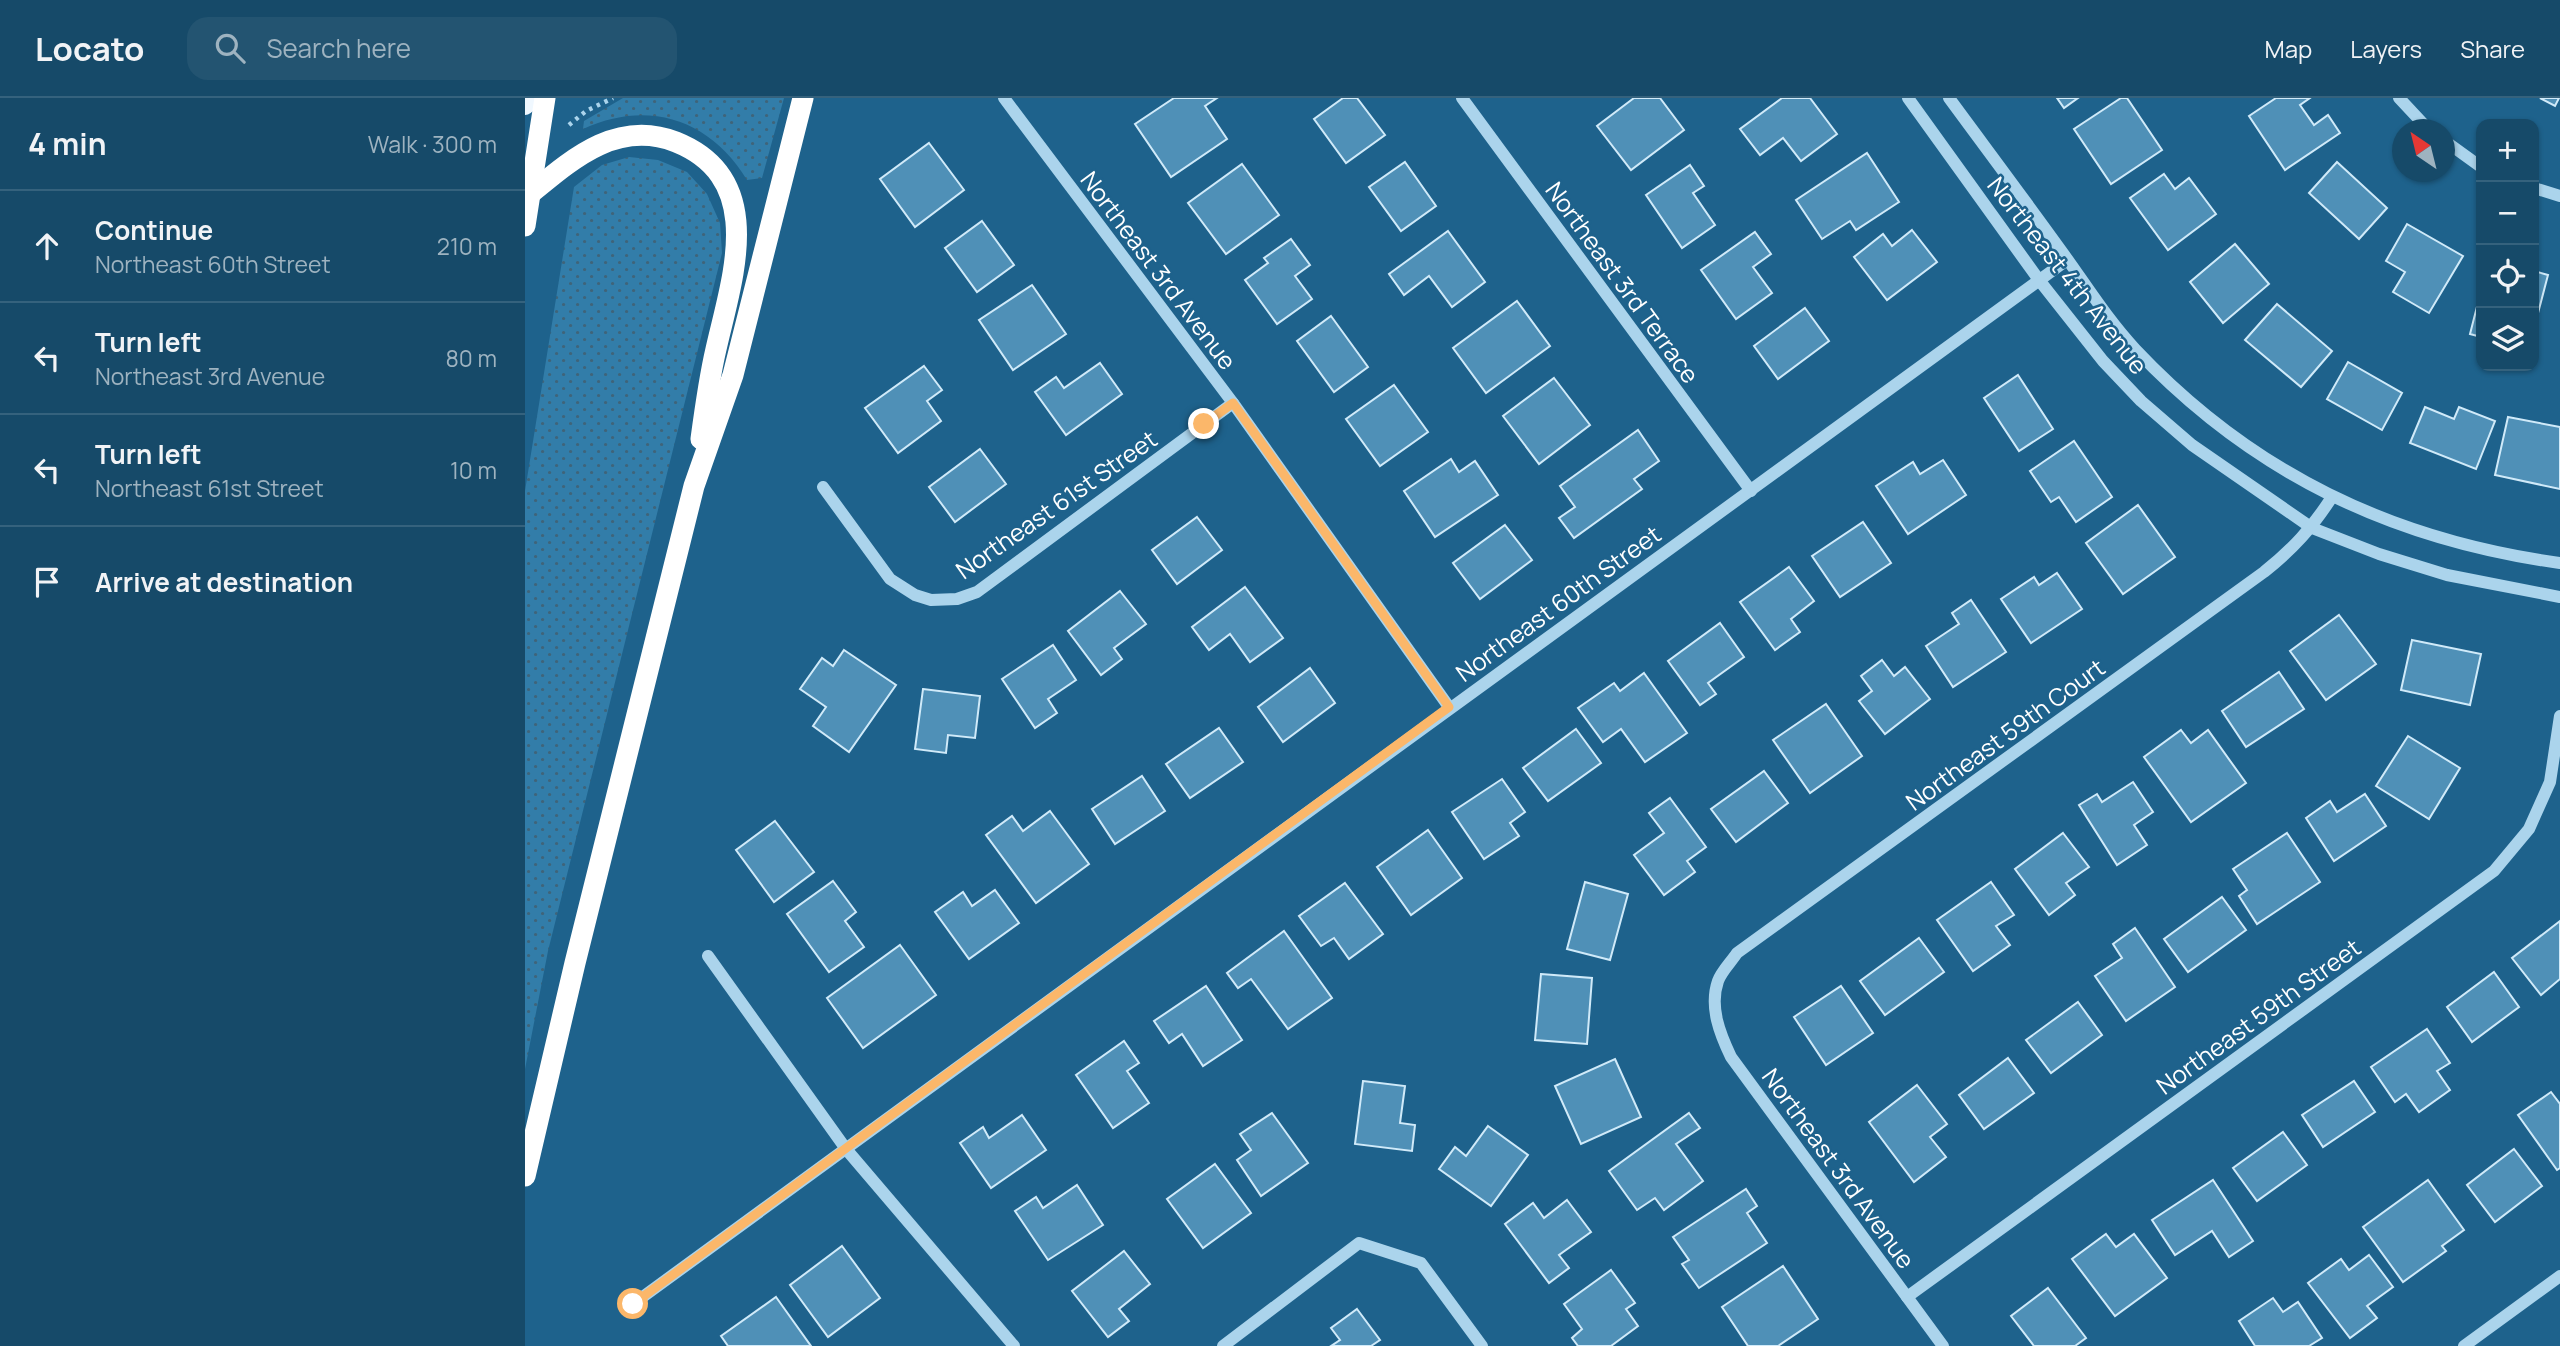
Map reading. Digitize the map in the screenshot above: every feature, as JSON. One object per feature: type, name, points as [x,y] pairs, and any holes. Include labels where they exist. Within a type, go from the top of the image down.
[{"type":"highway","points":[[525,226],[545,98]]},
{"type":"highway","points":[[525,1177],[575,963],[694,486],[733,375],[803,98]]},
{"type":"highway","points":[[525,198],[584,153],[599,145],[632,135],[650,135],[685,146],[711,165],[722,178],[734,205],[739,238],[710,376],[694,486]]},
{"type":"main road","points":[[525,106],[535,98]]},
{"type":"street","name":"Northeast 3rd Avenue","points":[[1004,98],[1233,403],[1449,707]]},
{"type":"street","name":"Northeast 3rd Terrace","points":[[1462,98],[1751,491]]},
{"type":"street","name":"Northeast 4th Avenue","points":[[1908,98],[2039,280],[2103,361],[2141,401],[2192,445],[2312,528],[2379,554],[2447,575],[2560,597]]},
{"type":"street","name":"Northeast 4th Avenue","points":[[1949,98],[2102,310],[2175,389],[2230,434],[2332,497],[2404,528],[2461,545],[2560,563]]},
{"type":"street","points":[[2399,98],[2419,119]]},
{"type":"street","points":[[2455,148],[2476,164]]},
{"type":"street","points":[[2539,190],[2560,196]]},
{"type":"street","name":"Northeast 60th Street","points":[[633,1304],[1449,707],[2067,260]]},
{"type":"street","name":"Northeast 61st Street","points":[[823,487],[890,579],[915,595],[931,600],[957,599],[977,592],[1233,403]]},
{"type":"street","name":"Northeast 59th Court","points":[[1715,1009],[1718,981],[1737,954],[2264,572],[2312,528],[2332,497]]},
{"type":"street","name":"Northeast 59th Street","points":[[1907,1297],[2494,871],[2529,829],[2550,782],[2560,716]]},
{"type":"street","points":[[708,956],[846,1149],[1014,1346]]},
{"type":"street","name":"Northeast 3rd Avenue","points":[[1715,1009],[1719,1031],[1731,1057],[1943,1346]]},
{"type":"street","points":[[1223,1346],[1359,1243],[1421,1263],[1482,1346]]},
{"type":"street","points":[[2464,1346],[2560,1276]]},
{"type":"shaded area","points":[[623,98],[784,98],[762,178],[747,180],[715,142],[696,129],[675,120],[631,116],[607,120],[583,129],[584,121]]},
{"type":"shaded area","points":[[629,157],[658,160],[687,172],[707,194],[720,223],[722,253],[548,951],[525,1069],[525,491],[574,187],[602,165]]},
{"type":"building","points":[[1174,98],[1217,98],[1205,106],[1227,139],[1171,177],[1135,124]]},
{"type":"building","points":[[1343,98],[1357,98],[1385,135],[1346,163],[1314,119]]},
{"type":"building","points":[[1634,98],[1660,98],[1684,130],[1631,170],[1597,126]]},
{"type":"building","points":[[1782,98],[1810,98],[1837,134],[1801,161],[1783,138],[1760,155],[1740,129]]},
{"type":"building","points":[[2057,98],[2078,98],[2064,108]]},
{"type":"building","points":[[2121,98],[2127,98],[2162,150],[2111,184],[2074,129]]},
{"type":"building","points":[[2276,98],[2310,98],[2300,105],[2314,125],[2328,115],[2340,133],[2285,170],[2249,116]]},
{"type":"building","points":[[2540,98],[2559,98],[2555,106]]},
{"type":"building","points":[[929,143],[964,190],[915,227],[880,179]]},
{"type":"building","points":[[1867,153],[1899,202],[1856,230],[1850,221],[1822,239],[1796,200]]},
{"type":"building","points":[[1405,162],[1436,206],[1401,231],[1369,187]]},
{"type":"building","points":[[2337,162],[2387,208],[2359,239],[2309,193]]},
{"type":"building","points":[[1242,164],[1279,215],[1226,254],[1188,203]]},
{"type":"building","points":[[1690,165],[1704,186],[1693,193],[1715,225],[1682,248],[1646,195]]},
{"type":"building","points":[[2164,174],[2175,189],[2189,178],[2216,214],[2168,250],[2130,198]]},
{"type":"building","points":[[982,221],[1014,265],[977,292],[945,248]]},
{"type":"building","points":[[2407,224],[2463,256],[2429,313],[2393,292],[2405,272],[2386,261]]},
{"type":"building","points":[[1912,230],[1937,262],[1887,300],[1854,257],[1883,234],[1892,246]]},
{"type":"building","points":[[1448,231],[1485,282],[1452,307],[1429,276],[1404,295],[1389,274]]},
{"type":"building","points":[[1755,232],[1771,254],[1753,267],[1772,293],[1736,319],[1701,270]]},
{"type":"building","points":[[1291,239],[1310,265],[1295,276],[1312,299],[1277,324],[1245,280],[1268,263],[1264,258]]},
{"type":"building","points":[[2235,244],[2269,284],[2223,323],[2190,282]]},
{"type":"building","points":[[2539,272],[2548,275],[2539,309]]},
{"type":"building","points":[[1032,285],[1066,334],[1013,370],[979,320]]},
{"type":"building","points":[[1517,301],[1550,346],[1486,393],[1453,348]]},
{"type":"building","points":[[2277,304],[2332,351],[2301,387],[2245,340]]},
{"type":"building","points":[[1805,308],[1829,341],[1778,379],[1754,346]]},
{"type":"building","points":[[2476,311],[2476,336],[2470,334]]},
{"type":"building","points":[[1331,316],[1368,367],[1334,392],[1297,341]]},
{"type":"building","points":[[2348,362],[2402,393],[2382,430],[2327,399]]},
{"type":"building","points":[[1100,363],[1122,394],[1066,435],[1035,392],[1056,377],[1064,388]]},
{"type":"building","points":[[924,366],[942,390],[927,401],[941,421],[898,453],[865,408]]},
{"type":"building","points":[[2018,375],[2053,429],[2019,451],[1984,398]]},
{"type":"building","points":[[1554,378],[1590,425],[1539,464],[1503,416]]},
{"type":"building","points":[[1394,385],[1428,432],[1380,466],[1346,419]]},
{"type":"building","points":[[2425,407],[2454,419],[2459,407],[2495,421],[2476,469],[2410,443]]},
{"type":"building","points":[[2508,417],[2560,427],[2560,489],[2495,475]]},
{"type":"building","points":[[1638,430],[1659,461],[1634,479],[1642,489],[1574,538],[1559,518],[1575,507],[1560,486]]},
{"type":"building","points":[[2074,441],[2112,497],[2076,522],[2059,497],[2051,502],[2030,471]]},
{"type":"building","points":[[980,449],[1006,484],[955,522],[929,487]]},
{"type":"building","points":[[1451,459],[1459,472],[1475,461],[1498,495],[1435,537],[1404,491]]},
{"type":"building","points":[[1943,460],[1966,495],[1908,534],[1876,486],[1913,462],[1920,474]]},
{"type":"building","points":[[2138,505],[2175,557],[2123,594],[2086,543]]},
{"type":"building","points":[[1197,517],[1222,550],[1177,584],[1152,550]]},
{"type":"building","points":[[1863,522],[1891,563],[1840,597],[1812,556]]},
{"type":"building","points":[[1505,525],[1532,560],[1480,599],[1453,563]]},
{"type":"building","points":[[1789,567],[1814,601],[1791,619],[1800,632],[1775,650],[1740,602]]},
{"type":"building","points":[[2057,573],[2082,609],[2031,643],[2001,599],[2034,577],[2039,585]]},
{"type":"building","points":[[1245,587],[1283,638],[1250,662],[1230,634],[1209,650],[1192,627]]},
{"type":"building","points":[[1120,591],[1146,624],[1114,648],[1122,659],[1101,675],[1068,631]]},
{"type":"building","points":[[1971,600],[2006,652],[1953,687],[1926,646],[1959,624],[1952,613]]},
{"type":"building","points":[[2339,615],[2376,664],[2326,700],[2290,651]]},
{"type":"building","points":[[1720,623],[1744,657],[1708,683],[1716,694],[1700,705],[1668,661]]},
{"type":"building","points":[[2412,640],[2481,654],[2470,705],[2401,690]]},
{"type":"building","points":[[1053,645],[1076,680],[1048,699],[1057,713],[1035,728],[1002,679]]},
{"type":"building","points":[[844,650],[896,685],[849,752],[813,726],[826,707],[800,689],[822,658],[833,666]]},
{"type":"building","points":[[1882,660],[1894,676],[1905,667],[1930,699],[1885,734],[1859,701],[1872,691],[1861,676]]},
{"type":"building","points":[[1310,668],[1335,703],[1283,742],[1258,707]]},
{"type":"building","points":[[2279,672],[2304,709],[2246,747],[2222,711]]},
{"type":"building","points":[[1644,673],[1687,733],[1645,762],[1621,729],[1603,742],[1578,708],[1614,683],[1620,691]]},
{"type":"building","points":[[923,689],[980,696],[975,738],[948,735],[946,753],[915,749]]},
{"type":"building","points":[[1826,704],[1862,756],[1810,793],[1773,740]]},
{"type":"building","points":[[1219,728],[1243,762],[1190,798],[1166,764]]},
{"type":"building","points":[[1576,729],[1601,763],[1548,801],[1523,768]]},
{"type":"building","points":[[2181,730],[2191,743],[2208,730],[2246,783],[2191,822],[2144,757]]},
{"type":"building","points":[[2408,736],[2460,768],[2429,819],[2376,786]]},
{"type":"building","points":[[1764,771],[1788,803],[1736,842],[1711,809]]},
{"type":"building","points":[[1142,776],[1165,811],[1115,844],[1092,809]]},
{"type":"building","points":[[1502,779],[1525,812],[1510,823],[1519,836],[1484,859],[1452,812]]},
{"type":"building","points":[[2133,782],[2153,812],[2134,825],[2147,845],[2117,865],[2079,805],[2097,794],[2102,802]]},
{"type":"building","points":[[2365,794],[2386,826],[2334,861],[2306,818],[2330,801],[2337,812]]},
{"type":"building","points":[[1670,798],[1706,847],[1687,861],[1695,872],[1664,895],[1634,855],[1664,833],[1649,813]]},
{"type":"building","points":[[1050,811],[1089,864],[1036,903],[986,835],[1012,816],[1023,831]]},
{"type":"building","points":[[775,821],[814,872],[774,902],[736,850]]},
{"type":"building","points":[[1428,830],[1462,878],[1411,915],[1377,867]]},
{"type":"building","points":[[2063,833],[2089,867],[2066,883],[2075,895],[2049,915],[2015,869]]},
{"type":"building","points":[[2287,833],[2320,882],[2257,924],[2239,896],[2247,890],[2233,869]]},
{"type":"building","points":[[833,881],[856,912],[845,921],[864,947],[829,972],[787,914]]},
{"type":"building","points":[[1585,882],[1628,894],[1610,960],[1567,949]]},
{"type":"building","points":[[1991,882],[2014,915],[1996,926],[2010,945],[1973,971],[1937,920]]},
{"type":"building","points":[[1345,883],[1383,934],[1349,959],[1334,938],[1321,946],[1299,916]]},
{"type":"building","points":[[995,890],[1019,923],[969,959],[935,912],[963,892],[972,906]]},
{"type":"building","points":[[2222,897],[2246,930],[2188,972],[2164,939]]},
{"type":"building","points":[[2560,921],[2560,979],[2541,995],[2512,958]]},
{"type":"building","points":[[2135,928],[2175,987],[2126,1021],[2095,976],[2122,958],[2113,944]]},
{"type":"building","points":[[1284,931],[1332,998],[1288,1029],[1251,979],[1238,988],[1227,973]]},
{"type":"building","points":[[1919,938],[1944,972],[1885,1015],[1860,981]]},
{"type":"building","points":[[900,945],[936,995],[863,1048],[827,998]]},
{"type":"building","points":[[2494,972],[2519,1007],[2472,1042],[2447,1007]]},
{"type":"building","points":[[1541,974],[1592,978],[1587,1044],[1535,1040]]},
{"type":"building","points":[[1206,986],[1242,1040],[1203,1066],[1182,1034],[1169,1043],[1154,1021]]},
{"type":"building","points":[[1841,986],[1873,1033],[1826,1065],[1794,1017]]},
{"type":"building","points":[[2078,1002],[2102,1035],[2051,1073],[2026,1040]]},
{"type":"building","points":[[2427,1029],[2450,1063],[2437,1071],[2450,1090],[2419,1112],[2406,1094],[2395,1102],[2371,1067]]},
{"type":"building","points":[[1124,1041],[1139,1063],[1127,1071],[1149,1103],[1113,1128],[1076,1075]]},
{"type":"building","points":[[2008,1058],[2034,1093],[1984,1129],[1959,1095]]},
{"type":"building","points":[[1615,1059],[1641,1117],[1581,1144],[1555,1086]]},
{"type":"building","points":[[1363,1081],[1405,1086],[1400,1123],[1415,1125],[1412,1151],[1355,1144]]},
{"type":"building","points":[[2354,1081],[2375,1112],[2323,1147],[2302,1115]]},
{"type":"building","points":[[1917,1085],[1947,1124],[1930,1137],[1946,1157],[1914,1182],[1869,1122]]},
{"type":"building","points":[[2551,1092],[2560,1104],[2560,1168],[2557,1170],[2518,1115]]},
{"type":"building","points":[[1272,1113],[1308,1163],[1261,1196],[1237,1160],[1251,1150],[1240,1134]]},
{"type":"building","points":[[1689,1113],[1700,1128],[1676,1144],[1703,1181],[1664,1210],[1655,1198],[1637,1210],[1609,1171]]},
{"type":"building","points":[[1022,1115],[1046,1150],[991,1188],[960,1143],[983,1127],[989,1138]]},
{"type":"building","points":[[1488,1126],[1528,1155],[1491,1206],[1439,1169],[1455,1147],[1466,1156]]},
{"type":"building","points":[[2283,1132],[2307,1165],[2257,1201],[2233,1168]]},
{"type":"building","points":[[2514,1149],[2542,1186],[2495,1222],[2467,1185]]},
{"type":"building","points":[[1215,1164],[1251,1213],[1203,1248],[1167,1199]]},
{"type":"building","points":[[2213,1180],[2253,1241],[2229,1257],[2212,1231],[2175,1255],[2152,1220]]},
{"type":"building","points":[[2428,1180],[2464,1230],[2442,1246],[2446,1251],[2403,1282],[2363,1227]]},
{"type":"building","points":[[1077,1185],[1103,1225],[1048,1260],[1015,1211],[1036,1197],[1043,1208]]},
{"type":"building","points":[[1746,1189],[1757,1206],[1747,1213],[1767,1243],[1699,1288],[1682,1264],[1689,1260],[1673,1237]]},
{"type":"building","points":[[1567,1200],[1591,1232],[1559,1255],[1569,1268],[1549,1283],[1505,1224],[1533,1203],[1544,1218]]},
{"type":"building","points":[[2106,1234],[2116,1247],[2134,1234],[2167,1278],[2115,1316],[2072,1259]]},
{"type":"building","points":[[842,1246],[880,1298],[828,1337],[790,1285]]},
{"type":"building","points":[[1124,1251],[1150,1284],[1119,1309],[1129,1321],[1108,1337],[1072,1291]]},
{"type":"building","points":[[2369,1255],[2393,1287],[2367,1306],[2377,1318],[2350,1338],[2308,1283],[2341,1259],[2349,1270]]},
{"type":"building","points":[[1783,1266],[1818,1319],[1778,1346],[1748,1346],[1722,1307]]},
{"type":"building","points":[[1611,1270],[1635,1303],[1626,1309],[1638,1326],[1611,1346],[1578,1346],[1572,1338],[1582,1329],[1564,1304]]},
{"type":"building","points":[[2048,1288],[2086,1338],[2075,1346],[2034,1346],[2011,1316]]},
{"type":"building","points":[[776,1297],[811,1346],[728,1346],[721,1336]]},
{"type":"building","points":[[2273,1298],[2283,1312],[2298,1302],[2322,1338],[2309,1346],[2255,1346],[2239,1321]]},
{"type":"building","points":[[1357,1309],[1380,1340],[1371,1346],[1331,1346],[1340,1340],[1331,1328]]},
{"type":"route","points":[[633,1304],[1449,707],[1233,403],[1204,424]]}]
